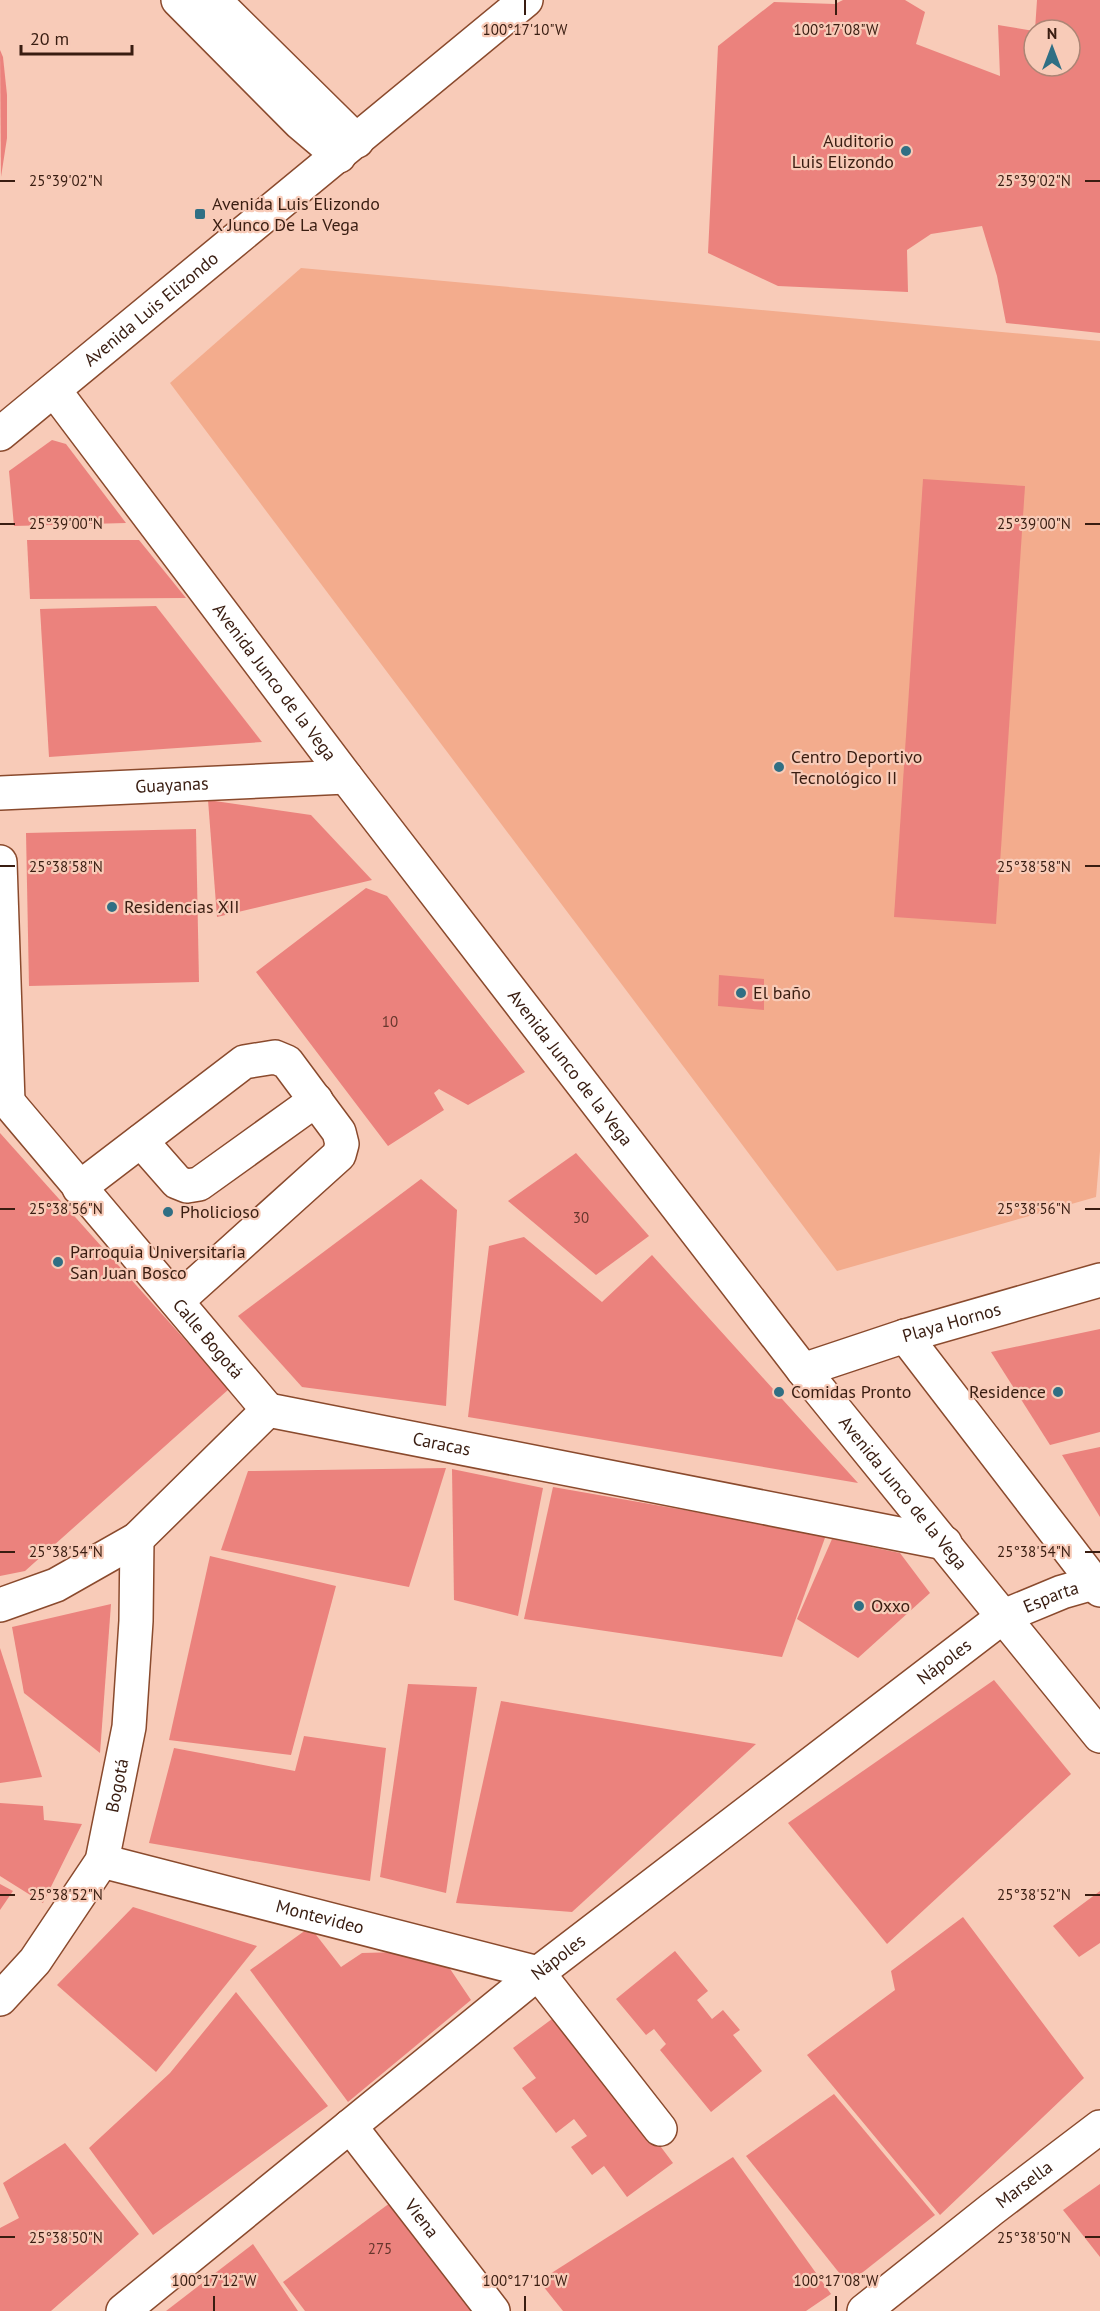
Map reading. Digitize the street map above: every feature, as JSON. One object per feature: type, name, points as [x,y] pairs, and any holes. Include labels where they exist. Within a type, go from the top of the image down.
[{"type":"street","points":[[178,0],[300,123],[348,148]]},
{"type":"street","points":[[214,0],[348,148]]},
{"type":"street","name":"Avenida Luis Elizondo","points":[[0,434],[526,0]]},
{"type":"street","name":"Avenida Junco de la Vega","points":[[54,390],[346,777],[803,1370],[1100,1736]]},
{"type":"street","name":"Guayanas","points":[[0,793],[346,777]]},
{"type":"street","points":[[0,862],[4,1106]]},
{"type":"street","points":[[79,1188],[244,1062],[261,1057],[275,1057],[287,1062],[339,1132],[342,1144],[339,1155],[177,1301]]},
{"type":"street","points":[[141,1141],[177,1182],[187,1186],[199,1184],[316,1100]]},
{"type":"street","name":"Calle Bogotá","points":[[4,1106],[79,1188],[268,1410]]},
{"type":"street","name":"Playa Hornos","points":[[803,1370],[905,1336],[1100,1281]]},
{"type":"street","points":[[905,1336],[1098,1584]]},
{"type":"street","points":[[0,1605],[56,1586],[137,1539],[268,1410]]},
{"type":"street","name":"Caracas","points":[[268,1410],[945,1543]]},
{"type":"street","name":"Bogotá","points":[[0,1999],[34,1961],[102,1861],[129,1727],[136,1621],[137,1539]]},
{"type":"street","name":"Esparta","points":[[1004,1616],[1062,1592],[1098,1584]]},
{"type":"street","name":"Nápoles","points":[[123,2311],[538,1973],[1004,1616]]},
{"type":"street","name":"Montevideo","points":[[102,1861],[538,1973]]},
{"type":"street","points":[[538,1973],[660,2129]]},
{"type":"street","name":"Viena","points":[[350,2126],[493,2311]]},
{"type":"street","name":"Marsella","points":[[864,2311],[992,2208],[1100,2127]]},
{"type":"shaded area","name":"Centro Deportivo Tecnológico II","points":[[301,268],[1100,341],[1100,1151],[1096,1197],[837,1271],[170,383]]},
{"type":"building","name":"Auditorio Luis Elizondo","points":[[843,0],[905,0],[925,12],[916,44],[1000,76],[998,25],[1022,29],[1022,78],[1082,78],[1082,18],[1036,18],[1037,0],[1100,0],[1100,333],[1006,323],[997,276],[982,226],[931,234],[907,250],[908,292],[778,286],[708,253],[718,46],[774,2],[835,4]]},
{"type":"building","points":[[0,50],[3,57],[7,95],[7,138],[1,177]]},
{"type":"building","points":[[52,440],[66,444],[126,523],[14,526],[9,471]]},
{"type":"building","points":[[923,479],[1025,486],[996,924],[894,917]]},
{"type":"building","points":[[27,540],[139,540],[186,598],[30,599]]},
{"type":"building","points":[[156,606],[262,742],[49,757],[40,609]]},
{"type":"building","points":[[208,800],[311,815],[372,880],[217,917]]},
{"type":"building","name":"Residencias XII","points":[[196,829],[199,982],[29,986],[26,833]]},
{"type":"building","points":[[366,888],[387,896],[525,1072],[468,1105],[439,1089],[434,1093],[444,1110],[388,1146],[256,972]]},
{"type":"building","name":"El baño","points":[[719,975],[764,979],[764,1010],[718,1006]]},
{"type":"building","name":"Parroquia Universitaria San Juan Bosco","points":[[0,1133],[229,1389],[25,1571],[0,1576]]},
{"type":"building","points":[[576,1153],[649,1236],[596,1275],[508,1201]]},
{"type":"building","points":[[421,1179],[457,1210],[446,1406],[302,1387],[238,1316]]},
{"type":"building","points":[[524,1237],[602,1302],[652,1255],[858,1483],[468,1417],[489,1246]]},
{"type":"building","name":"Residence","points":[[1100,1329],[1100,1432],[1050,1445],[991,1352]]},
{"type":"building","points":[[1100,1447],[1100,1517],[1062,1455]]},
{"type":"building","points":[[446,1468],[409,1587],[221,1550],[248,1471]]},
{"type":"building","points":[[452,1469],[543,1488],[518,1616],[454,1600]]},
{"type":"building","points":[[553,1487],[826,1535],[782,1657],[524,1619]]},
{"type":"building","name":"Oxxo","points":[[832,1539],[900,1553],[930,1593],[858,1658],[797,1619]]},
{"type":"building","points":[[210,1556],[336,1586],[291,1755],[169,1740]]},
{"type":"building","points":[[111,1604],[100,1753],[24,1693],[12,1627]]},
{"type":"building","points":[[0,1648],[42,1777],[0,1783]]},
{"type":"building","points":[[994,1680],[1071,1774],[887,1944],[788,1823]]},
{"type":"building","points":[[408,1684],[477,1687],[446,1893],[380,1877]]},
{"type":"building","points":[[501,1701],[756,1744],[572,1912],[456,1903]]},
{"type":"building","points":[[304,1736],[386,1748],[370,1881],[149,1843],[174,1748],[295,1771]]},
{"type":"building","points":[[0,1803],[43,1806],[44,1820],[82,1824],[43,1903],[0,1876]]},
{"type":"building","points":[[0,1884],[13,1891],[0,1910]]},
{"type":"building","points":[[1100,1891],[1100,1943],[1079,1957],[1053,1926]]},
{"type":"building","points":[[133,1907],[257,1946],[156,2072],[57,1985]]},
{"type":"building","points":[[963,1917],[1084,2078],[940,2215],[807,2055],[895,1990],[891,1971]]},
{"type":"building","points":[[310,1927],[341,1967],[362,1953],[438,1951],[471,2000],[348,2102],[250,1970]]},
{"type":"building","points":[[675,1951],[708,1991],[697,2000],[712,2019],[723,2010],[740,2030],[733,2035],[762,2071],[711,2112],[660,2050],[666,2044],[654,2029],[646,2035],[616,1999]]},
{"type":"building","points":[[236,1992],[328,2106],[153,2235],[89,2148],[170,2073]]},
{"type":"building","points":[[560,2013],[673,2163],[627,2197],[604,2166],[592,2175],[571,2147],[587,2136],[574,2119],[556,2133],[522,2088],[536,2078],[513,2048]]},
{"type":"building","points":[[834,2094],[935,2215],[848,2284],[746,2156]]},
{"type":"building","points":[[65,2143],[139,2234],[51,2311],[0,2311],[0,2228],[19,2218],[3,2183]]},
{"type":"building","points":[[733,2157],[831,2294],[806,2311],[563,2311],[539,2281]]},
{"type":"building","points":[[1100,2184],[1100,2257],[1063,2210]]},
{"type":"building","points":[[394,2200],[477,2311],[305,2311],[283,2282]]},
{"type":"building","points":[[253,2244],[298,2311],[166,2311]]},
{"type":"place","name":"Auditorio Luis Elizondo","points":[[906,151]]},
{"type":"place","name":"Avenida Luis Elizondo X Junco De La Vega","points":[[200,214]]},
{"type":"place","name":"Centro Deportivo Tecnológico II","points":[[779,767]]},
{"type":"place","name":"Residencias XII","points":[[112,907]]},
{"type":"place","name":"El baño","points":[[741,993]]},
{"type":"place","name":"Pholicioso","points":[[168,1212]]},
{"type":"place","name":"Parroquia Universitaria San Juan Bosco","points":[[58,1262]]},
{"type":"place","name":"Comidas Pronto","points":[[779,1392]]},
{"type":"place","name":"Residence","points":[[1058,1392]]},
{"type":"place","name":"Oxxo","points":[[859,1606]]}]
